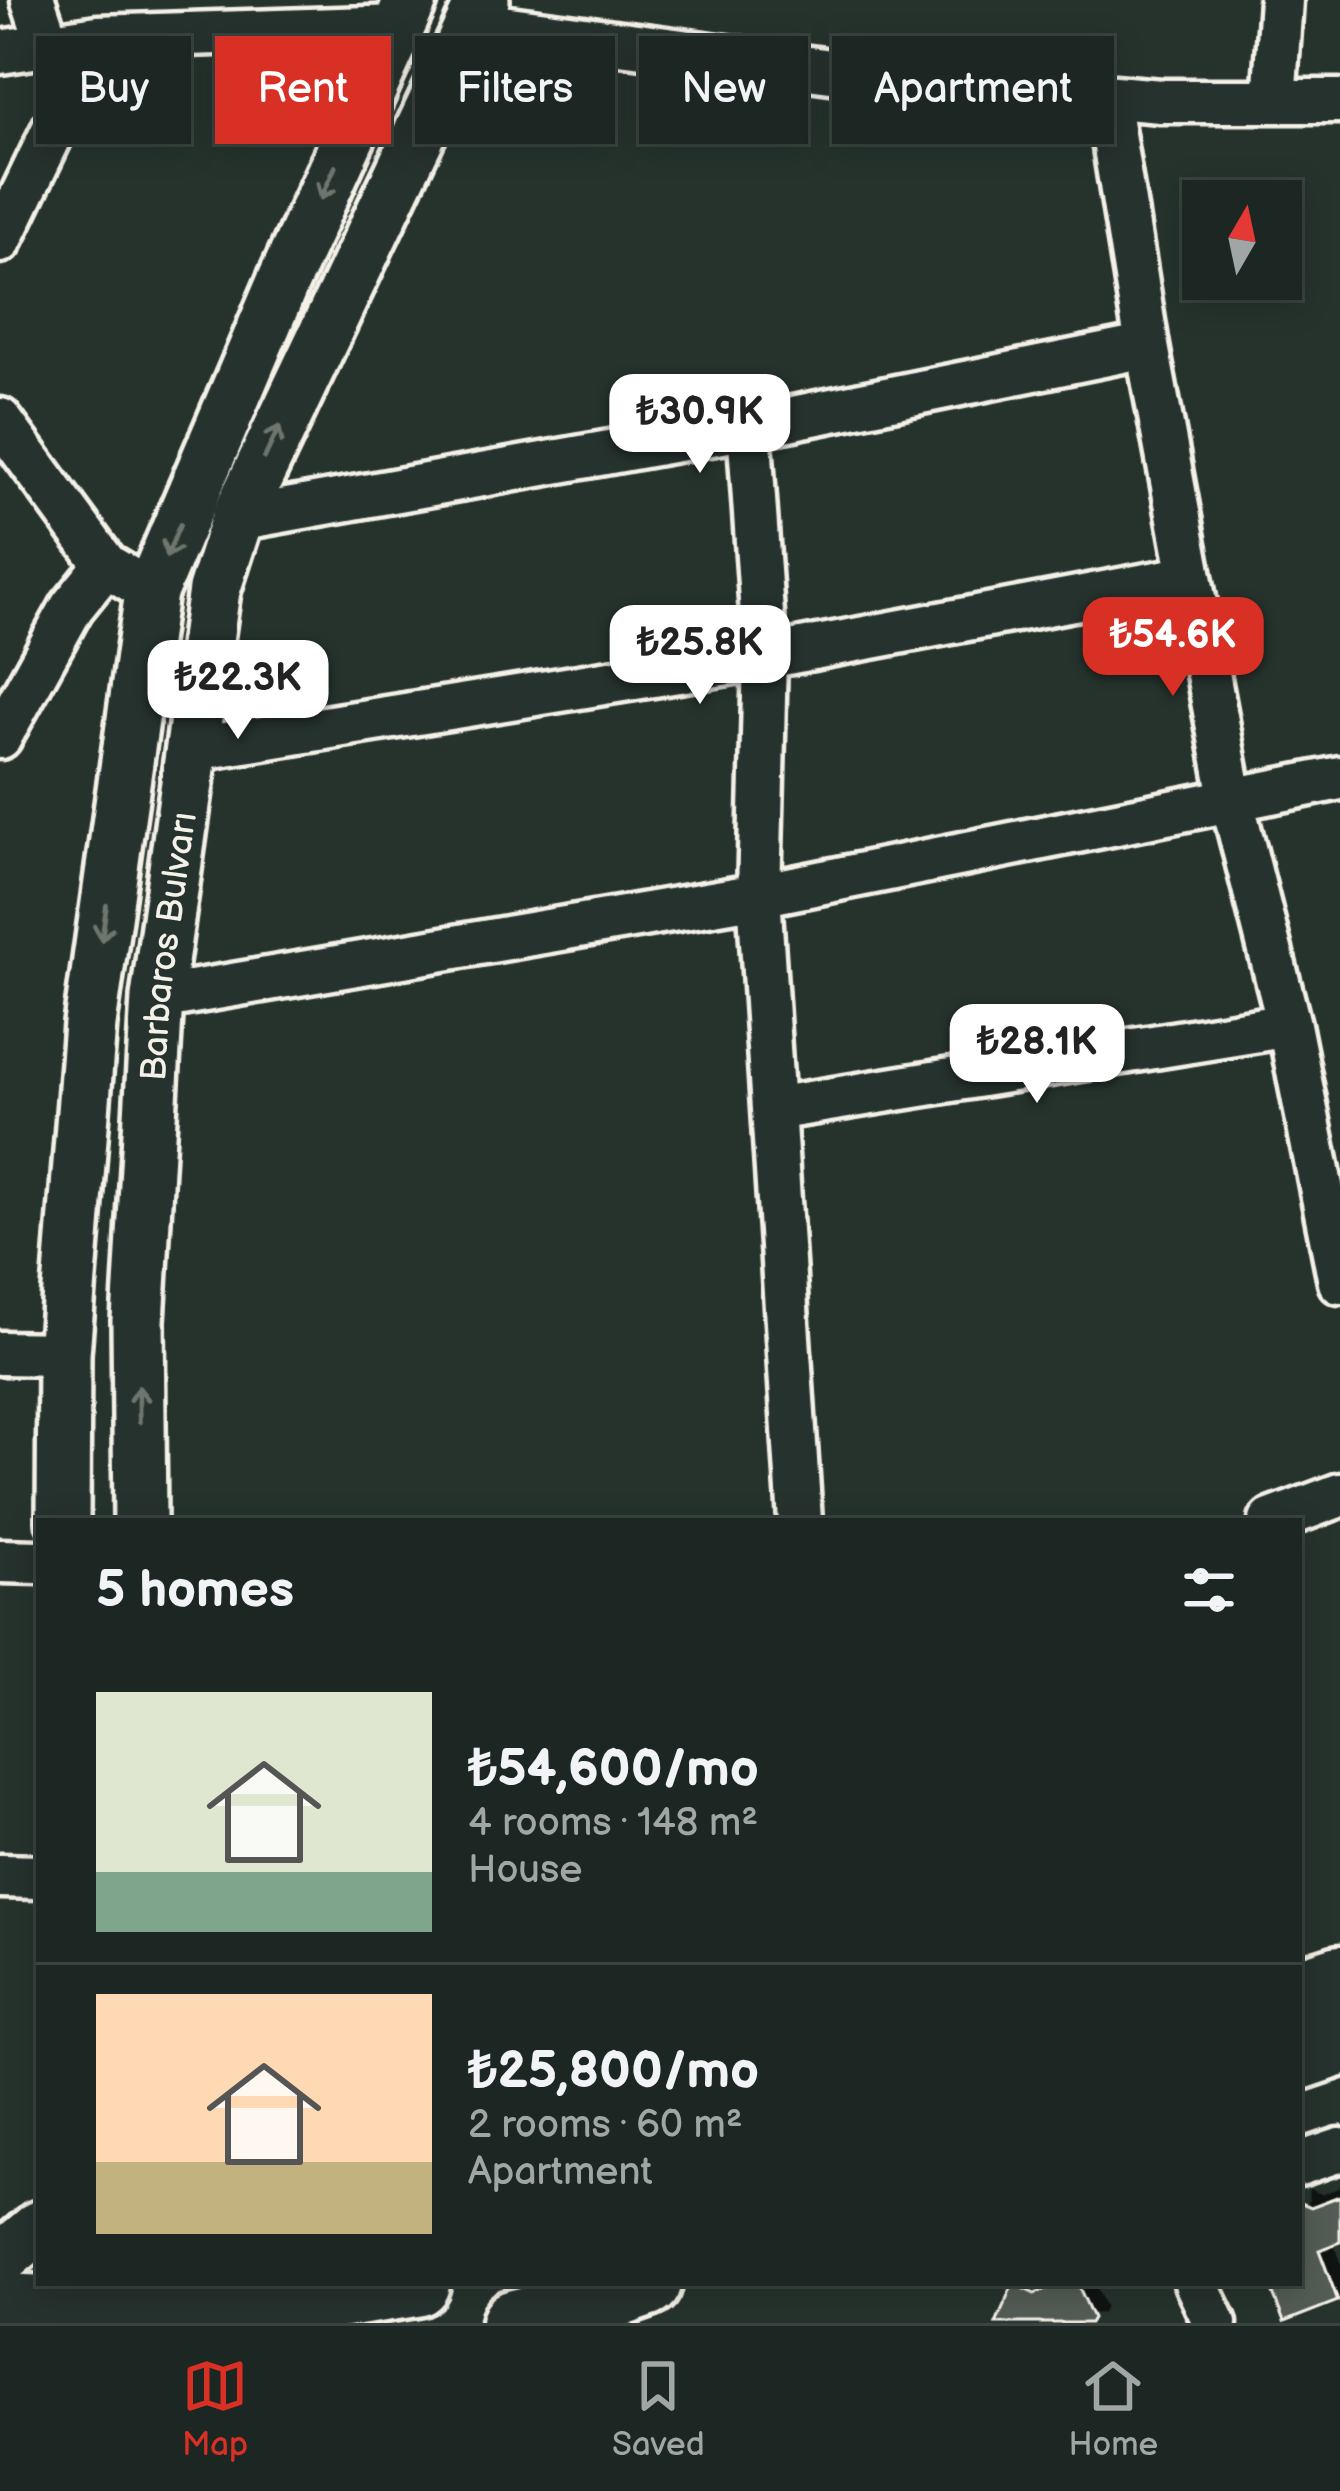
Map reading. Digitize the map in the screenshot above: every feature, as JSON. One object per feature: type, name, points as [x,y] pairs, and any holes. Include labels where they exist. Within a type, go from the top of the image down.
[{"type":"main road","points":[[1302,1991],[1340,1979]]},
{"type":"main road","points":[[1302,2055],[1340,2042]]},
{"type":"main road","points":[[0,2307],[119,2312],[281,2304],[397,2286]]},
{"type":"main road","points":[[543,2318],[639,2286]]},
{"type":"street","points":[[34,0],[45,36]]},
{"type":"street","points":[[1274,101],[1281,0]]},
{"type":"street","points":[[477,11],[832,70]]},
{"type":"street","name":"Barbaros Bulvarı","points":[[140,1518],[138,1321],[157,998],[214,590],[237,519],[477,11]]},
{"type":"street","points":[[111,36],[405,14]]},
{"type":"street","name":"Barbaros Bulvarı","points":[[63,1518],[64,1354],[90,1024],[151,592],[283,282],[405,14]]},
{"type":"street","points":[[0,52],[36,47]]},
{"type":"street","points":[[1114,98],[1340,101]]},
{"type":"street","points":[[1114,141],[1231,797],[1289,1025],[1328,1152],[1340,1282]]},
{"type":"street","points":[[0,241],[47,144]]},
{"type":"street","points":[[237,519],[749,427],[1147,346]]},
{"type":"street","points":[[0,420],[106,565],[151,592]]},
{"type":"street","points":[[749,427],[765,657],[759,896],[800,1518]]},
{"type":"street","points":[[0,737],[72,607],[106,565]]},
{"type":"street","points":[[194,749],[765,657],[1190,577]]},
{"type":"street","points":[[157,998],[759,896],[1340,778]]},
{"type":"street","points":[[773,1109],[1289,1025]]},
{"type":"street","points":[[0,1353],[64,1354]]},
{"type":"street","points":[[1279,1518],[1340,1495]]},
{"type":"street","points":[[0,1561],[36,1562]]},
{"type":"street","points":[[0,1876],[36,1877]]},
{"type":"street","points":[[1302,2163],[1340,2150]]},
{"type":"street","points":[[0,2260],[36,2230]]},
{"type":"street","points":[[1197,2286],[1215,2323]]},
{"type":"building","points":[[1340,2196],[1340,2242],[1319,2250],[1338,2301],[1284,2322],[1270,2286],[1302,2286],[1302,2203],[1311,2207]]},
{"type":"building","points":[[1012,2286],[1035,2294],[1054,2286],[1078,2286],[1093,2318],[1090,2323],[996,2323]]}]
